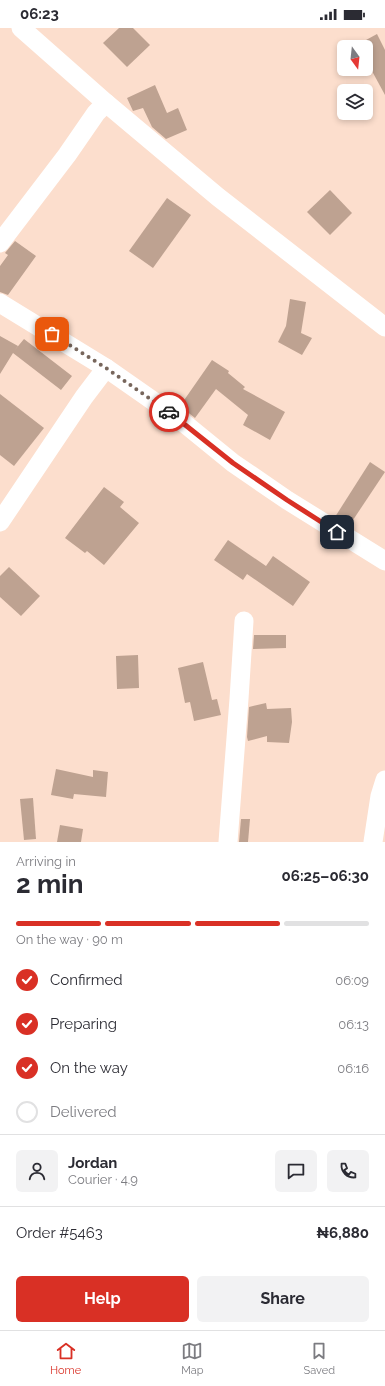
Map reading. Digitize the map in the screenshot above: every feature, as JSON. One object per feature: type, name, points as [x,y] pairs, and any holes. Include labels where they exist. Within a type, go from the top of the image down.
[{"type":"street","points":[[21,28],[106,103],[218,197],[385,327]]},
{"type":"street","points":[[0,243],[96,113],[106,103]]},
{"type":"street","points":[[0,303],[106,368],[179,419],[233,463],[287,500],[385,561]]},
{"type":"street","points":[[0,522],[84,397],[106,368]]},
{"type":"street","points":[[228,842],[244,621]]},
{"type":"street","points":[[373,842],[380,796],[385,780]]},
{"type":"building","points":[[119,28],[133,28],[150,45],[127,67],[103,43]]},
{"type":"building","points":[[377,34],[385,50],[385,95],[373,73],[373,40],[366,40]]},
{"type":"building","points":[[155,85],[167,113],[178,108],[187,130],[166,139],[152,127],[143,108],[133,111],[127,98]]},
{"type":"building","points":[[330,190],[352,213],[330,235],[307,212]]},
{"type":"building","points":[[167,198],[191,215],[153,268],[129,251]]},
{"type":"building","points":[[15,241],[36,256],[8,295],[0,292],[0,266],[8,255],[5,253]]},
{"type":"building","points":[[290,299],[306,302],[301,333],[312,338],[302,355],[278,342],[286,326]]},
{"type":"building","points":[[0,336],[18,346],[14,351],[24,339],[72,376],[61,390],[13,353],[0,374]]},
{"type":"building","points":[[212,360],[229,371],[228,373],[245,387],[243,389],[285,412],[270,440],[243,425],[248,415],[216,389],[195,418],[180,406]]},
{"type":"building","points":[[0,394],[44,428],[14,466],[0,455]]},
{"type":"building","points":[[370,462],[385,472],[349,526],[335,517]]},
{"type":"building","points":[[104,487],[124,502],[120,507],[139,523],[104,565],[87,551],[85,553],[65,538]]},
{"type":"building","points":[[228,540],[266,566],[273,556],[310,582],[293,606],[247,574],[243,580],[214,560]]},
{"type":"building","points":[[9,567],[40,596],[21,616],[0,597],[0,576]]},
{"type":"building","points":[[254,635],[286,635],[286,648],[253,649]]},
{"type":"building","points":[[138,655],[139,688],[117,689],[116,656]]},
{"type":"building","points":[[203,662],[212,700],[217,699],[221,715],[194,721],[190,702],[185,703],[178,668]]},
{"type":"building","points":[[266,703],[267,709],[291,708],[292,722],[289,743],[267,742],[267,736],[248,741],[249,707]]},
{"type":"building","points":[[56,769],[93,777],[93,770],[108,772],[106,797],[74,794],[73,799],[51,795]]},
{"type":"building","points":[[33,798],[36,839],[24,840],[20,799]]},
{"type":"building","points":[[241,819],[250,819],[248,842],[239,842]]},
{"type":"building","points":[[60,825],[83,829],[81,842],[57,842]]},
{"type":"way so far","points":[[52,334],[106,368],[169,412]]},
{"type":"route","points":[[169,412],[233,463],[337,532]]}]
